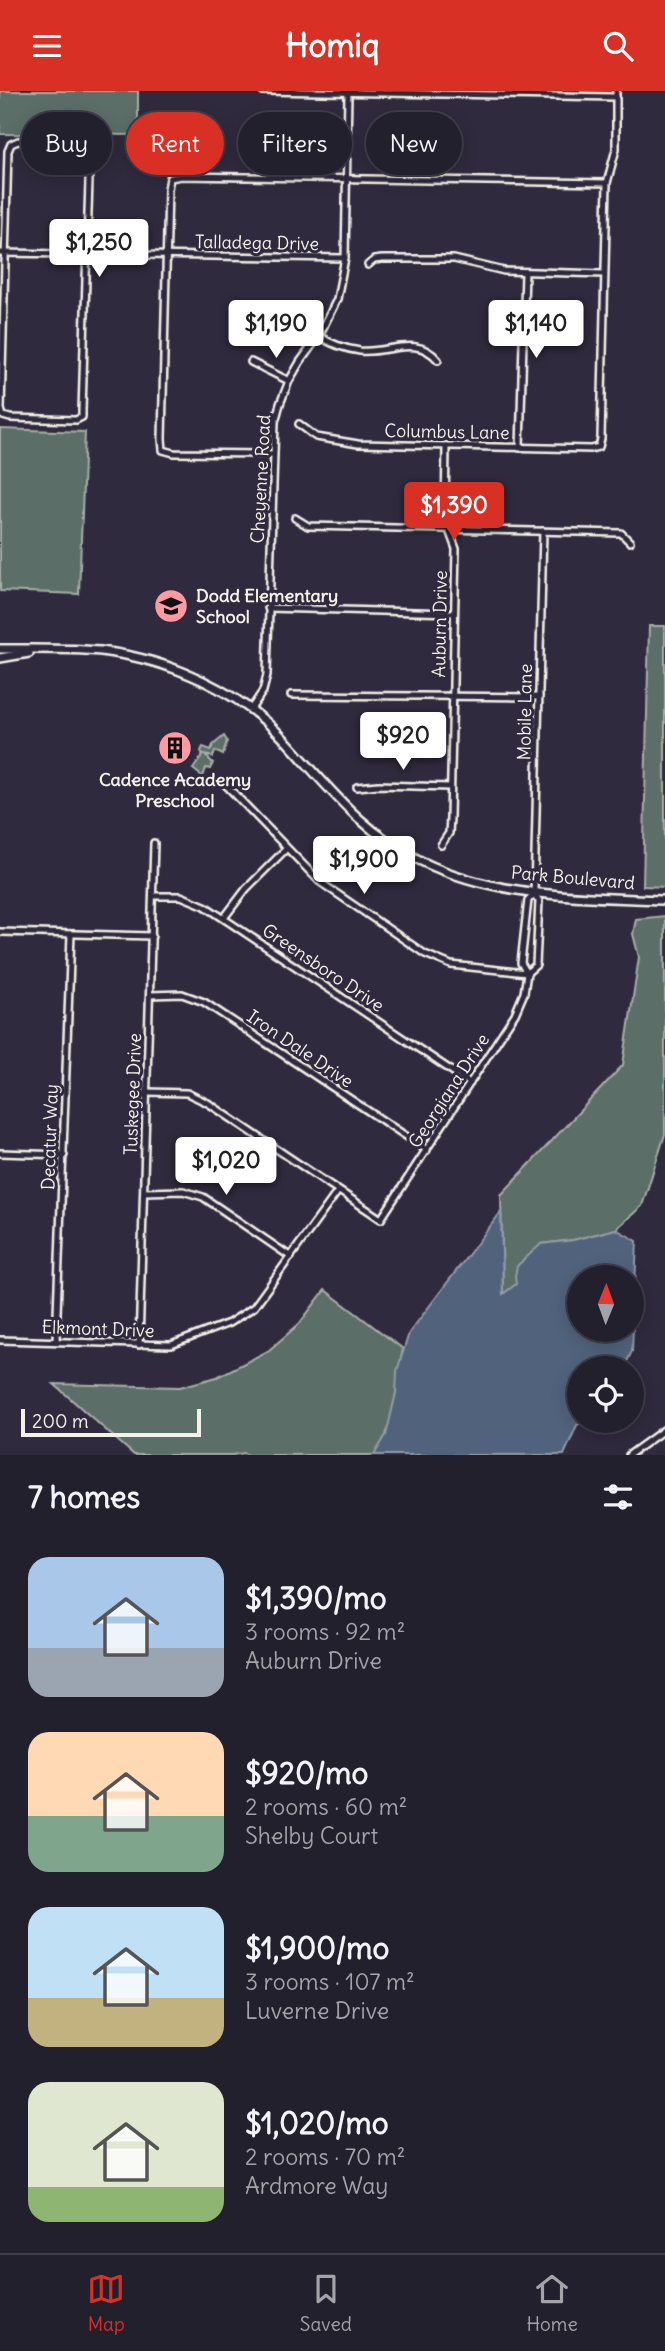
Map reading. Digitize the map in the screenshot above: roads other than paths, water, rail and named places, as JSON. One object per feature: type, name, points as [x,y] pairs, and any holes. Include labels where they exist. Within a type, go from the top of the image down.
[{"type":"main road","name":"Park Boulevard","points":[[0,649],[101,652],[164,665],[215,686],[251,709],[287,741],[351,813],[391,843],[435,867],[461,877],[507,890],[534,894],[665,900]]},
{"type":"main road","name":"Park Boulevard","points":[[0,657],[50,650]]},
{"type":"street","points":[[262,91],[348,94],[616,94],[616,149],[607,183],[604,274],[504,271],[454,259],[382,259],[374,260],[368,265]]},
{"type":"street","name":"Cheyenne Road","points":[[251,709],[266,683],[275,422],[289,381],[319,336],[337,299],[345,258],[348,94]]},
{"type":"street","points":[[11,143],[89,144],[87,254],[82,417],[76,420],[3,416],[2,253],[8,151],[11,143]]},
{"type":"street","points":[[273,454],[174,453],[163,450],[170,178],[181,176],[607,183]]},
{"type":"street","name":"Talladega Drive","points":[[2,253],[345,258]]},
{"type":"street","points":[[520,448],[525,272]]},
{"type":"street","name":"Columbus Lane","points":[[299,424],[316,437],[338,442],[520,448],[599,447],[604,274]]},
{"type":"street","points":[[319,336],[342,347],[362,351],[416,346],[431,351],[438,360]]},
{"type":"street","points":[[251,362],[289,381]]},
{"type":"street","name":"Auburn Drive","points":[[441,845],[449,833],[456,549],[445,519],[446,446]]},
{"type":"street","points":[[295,518],[308,526],[621,533],[631,542]]},
{"type":"street","name":"Mobile Lane","points":[[534,894],[543,531]]},
{"type":"street","points":[[268,608],[454,613]]},
{"type":"street","points":[[291,695],[539,697]]},
{"type":"street","points":[[223,782],[320,882],[425,954],[451,965],[527,973]]},
{"type":"street","points":[[357,787],[450,787]]},
{"type":"street","name":"Tuskegee Drive","points":[[139,1345],[154,843]]},
{"type":"street","points":[[224,918],[246,889],[286,849]]},
{"type":"street","name":"Georgiana Drive","points":[[338,1191],[381,1219],[427,1150],[515,1014],[524,993],[527,973],[536,965],[539,901],[534,894],[528,899],[521,964],[527,973]]},
{"type":"street","name":"Greensboro Drive","points":[[153,895],[181,896],[205,906],[470,1083]]},
{"type":"street","points":[[0,933],[152,936]]},
{"type":"street","name":"Decatur Way","points":[[56,1341],[71,934]]},
{"type":"street","name":"Iron Dale Drive","points":[[150,995],[182,994],[204,1002],[427,1150]]},
{"type":"street","points":[[147,1092],[187,1093],[208,1104],[338,1191]]},
{"type":"street","points":[[0,1153],[64,1155]]},
{"type":"street","points":[[144,1192],[183,1191],[203,1197],[291,1257]]},
{"type":"street","name":"Elkmont Drive","points":[[0,1340],[171,1345],[229,1323],[254,1307],[338,1191]]},
{"type":"street","points":[[629,1455],[665,1429]]},
{"type":"water","points":[[501,1212],[503,1294],[516,1284],[517,1266],[541,1244],[573,1240],[616,1229],[637,1241],[636,1265],[567,1265],[567,1342],[632,1342],[630,1356],[567,1356],[567,1433],[574,1433],[564,1455],[374,1455],[386,1435],[396,1393],[397,1371],[409,1333]]},
{"type":"place","name":"Dodd Elementary School","points":[[171,606]]},
{"type":"place","name":"Cadence Academy Preschool","points":[[175,748]]}]
